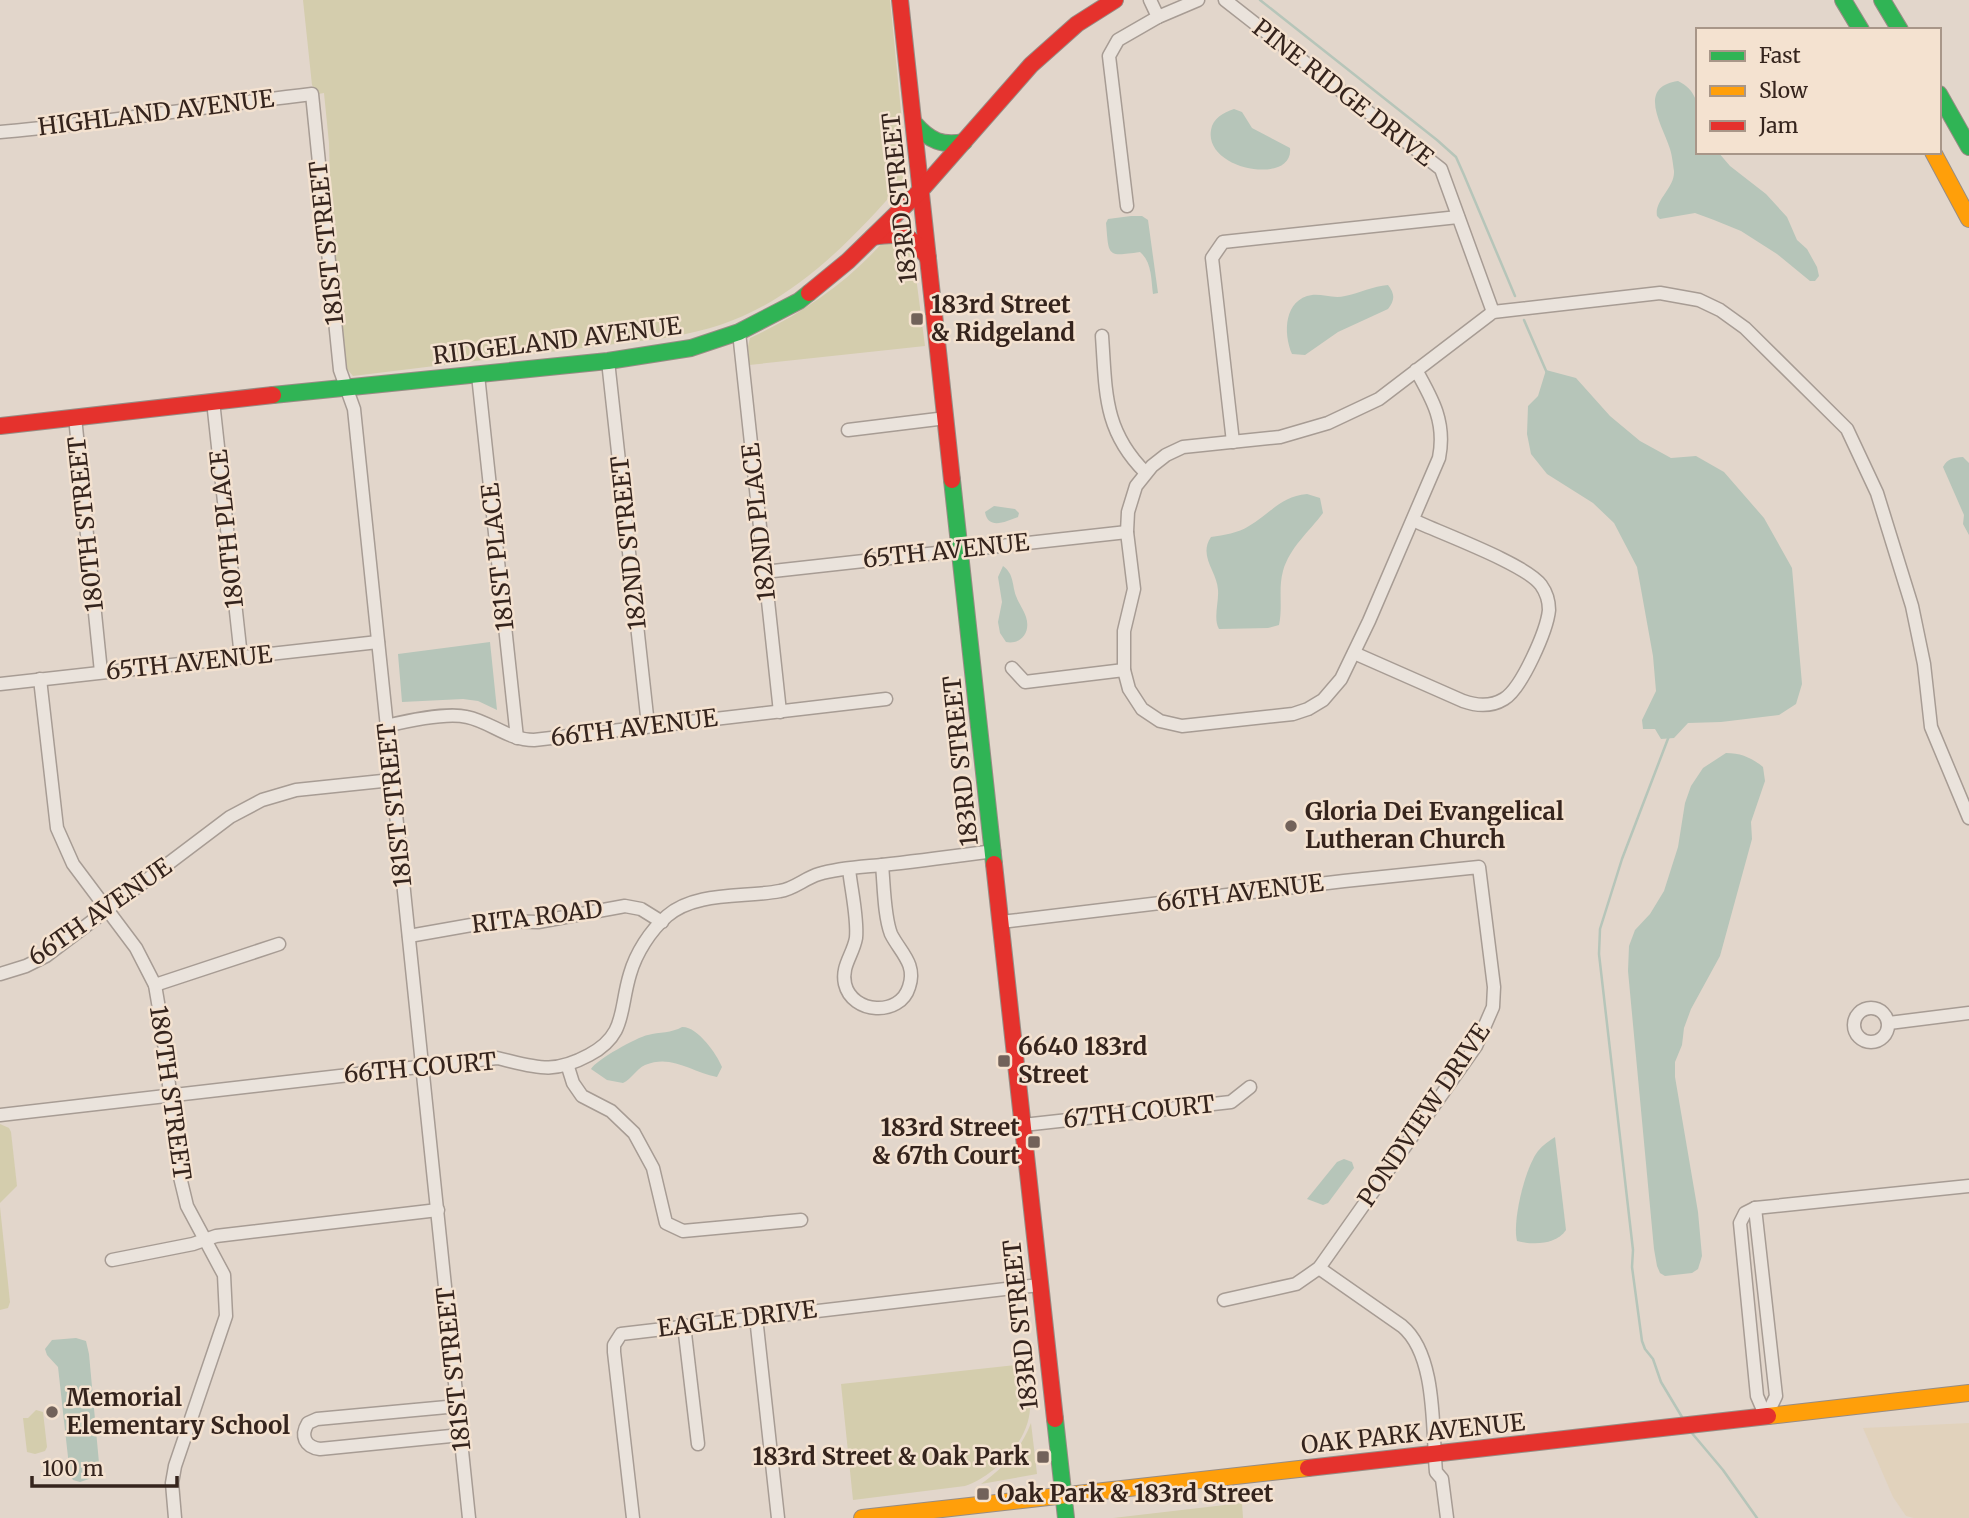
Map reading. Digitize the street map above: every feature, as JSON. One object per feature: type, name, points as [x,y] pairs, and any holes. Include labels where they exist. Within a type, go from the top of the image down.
[{"type":"main road","name":"183RD STREET","points":[[900,0],[1066,1518]]},
{"type":"main road","name":"RIDGELAND AVENUE","points":[[0,426],[214,401],[608,361],[691,348],[739,332],[799,301],[848,261],[922,189],[1031,65],[1077,24],[1115,0]]},
{"type":"main road","points":[[1843,0],[1860,28]]},
{"type":"main road","points":[[1882,0],[1899,28]]},
{"type":"main road","points":[[1941,98],[1969,147]]},
{"type":"main road","points":[[915,124],[937,144],[964,142]]},
{"type":"main road","points":[[1934,154],[1969,219]]},
{"type":"main road","points":[[873,237],[894,233],[909,236],[930,260]]},
{"type":"main road","name":"OAK PARK AVENUE","points":[[862,1518],[1969,1394]]},
{"type":"street","points":[[1150,0],[1158,17]]},
{"type":"street","points":[[1127,206],[1109,56],[1118,40],[1158,17],[1198,0]]},
{"type":"street","name":"PINE RIDGE DRIVE","points":[[1224,0],[1441,169],[1493,312]]},
{"type":"street","name":"HIGHLAND AVENUE","points":[[0,132],[60,127],[312,94]]},
{"type":"street","name":"181ST STREET","points":[[312,94],[340,370],[353,402],[469,1518]]},
{"type":"street","points":[[1233,442],[1212,258],[1223,242],[1458,218]]},
{"type":"street","points":[[1416,370],[1434,402],[1442,433],[1439,458],[1341,679],[1323,700],[1308,709],[1293,713],[1191,726],[1172,725],[1150,715],[1135,701],[1124,670],[1124,631],[1134,589],[1127,532],[1130,502],[1136,486],[1145,472],[1158,460],[1176,450],[1280,437],[1328,423],[1379,399],[1416,370],[1493,312],[1660,293],[1699,300],[1720,310],[1745,328],[1847,429],[1877,494],[1912,606],[1924,664],[1931,727],[1969,818]]},
{"type":"street","name":"182ND PLACE","points":[[739,332],[780,712]]},
{"type":"street","points":[[1102,336],[1110,418],[1130,454],[1145,472]]},
{"type":"street","name":"182ND STREET","points":[[608,361],[648,725]]},
{"type":"street","name":"181ST PLACE","points":[[478,375],[517,738]]},
{"type":"street","name":"180TH PLACE","points":[[214,401],[241,657]]},
{"type":"street","name":"180TH STREET","points":[[75,417],[101,672]]},
{"type":"street","points":[[848,430],[946,418]]},
{"type":"street","points":[[1354,653],[1463,701],[1488,705],[1503,700],[1516,688],[1544,629],[1549,611],[1548,601],[1535,578],[1513,565],[1413,520]]},
{"type":"street","name":"65TH AVENUE","points":[[764,572],[1127,532]]},
{"type":"street","name":"65TH AVENUE","points":[[0,684],[378,642]]},
{"type":"street","points":[[1012,668],[1025,682],[1124,670]]},
{"type":"street","name":"180TH STREET","points":[[40,679],[57,828],[73,864],[136,948],[155,985],[181,1181],[187,1206],[224,1275],[226,1316],[175,1466],[172,1483],[175,1518]]},
{"type":"street","name":"66TH AVENUE","points":[[386,726],[461,716],[477,720],[517,738],[534,740],[886,699]]},
{"type":"street","name":"66TH AVENUE","points":[[0,974],[46,956],[230,817],[262,800],[296,790],[392,780]]},
{"type":"street","name":"66TH COURT","points":[[0,1115],[497,1058],[532,1067],[568,1067],[604,1047],[612,1039],[619,1026],[629,975],[637,955],[652,933],[679,908],[696,901],[783,891],[818,874],[993,852]]},
{"type":"street","points":[[849,869],[856,937],[844,972],[845,985],[851,997],[859,1004],[881,1008],[903,999],[911,977],[907,957],[890,929],[881,865]]},
{"type":"street","name":"66TH AVENUE","points":[[1001,922],[1479,867]]},
{"type":"street","name":"PONDVIEW DRIVE","points":[[1319,1268],[1476,1046],[1485,1028],[1493,1007],[1494,987],[1479,867]]},
{"type":"street","name":"RITA ROAD","points":[[409,936],[494,921],[538,922],[625,906],[641,909],[662,922]]},
{"type":"street","points":[[155,985],[279,944]]},
{"type":"street","points":[[1889,1024],[1969,1013]]},
{"type":"street","points":[[568,1067],[573,1083],[582,1096],[611,1111],[634,1133],[653,1168],[666,1223],[683,1231],[801,1220]]},
{"type":"street","name":"67TH COURT","points":[[1023,1125],[1231,1102],[1250,1087]]},
{"type":"street","points":[[1766,1417],[1757,1396],[1740,1223],[1745,1213],[1755,1208],[1969,1186]]},
{"type":"street","points":[[112,1260],[216,1236],[438,1210]]},
{"type":"street","points":[[1224,1300],[1296,1284],[1319,1268],[1409,1332],[1420,1348],[1425,1366],[1436,1472],[1442,1479],[1447,1518]]},
{"type":"street","name":"EAGLE DRIVE","points":[[633,1518],[614,1345],[617,1338],[626,1333],[684,1325],[1039,1285]]},
{"type":"street","points":[[756,1317],[778,1518]]},
{"type":"street","points":[[684,1325],[698,1444]]},
{"type":"street","points":[[458,1406],[317,1419],[308,1423],[304,1436],[306,1443],[312,1448],[320,1449],[461,1435]]},
{"type":"shaded area","points":[[303,0],[890,0],[906,162],[902,183],[842,247],[797,284],[747,314],[720,325],[673,337],[353,376],[347,369],[345,358],[331,217],[329,143],[324,93],[318,94],[312,85]]},
{"type":"shaded area","points":[[1678,81],[1687,87],[1696,100],[1696,154],[1720,154],[1730,166],[1766,194],[1787,217],[1797,240],[1807,249],[1817,267],[1819,276],[1815,281],[1810,281],[1777,254],[1741,231],[1695,213],[1660,219],[1657,216],[1657,210],[1674,171],[1671,151],[1656,109],[1658,91],[1665,85]]},
{"type":"shaded area","points":[[1234,109],[1242,112],[1252,128],[1290,148],[1287,160],[1278,167],[1265,170],[1234,163],[1221,155],[1213,144],[1212,126],[1219,116]]},
{"type":"shaded area","points":[[1142,216],[1148,220],[1158,293],[1153,294],[1149,266],[1140,252],[1115,254],[1109,248],[1106,223],[1108,219]]},
{"type":"shaded area","points":[[884,241],[907,241],[913,254],[925,346],[749,365],[750,338],[822,297],[854,271]]},
{"type":"shaded area","points":[[1388,285],[1393,297],[1388,309],[1338,332],[1305,355],[1292,354],[1287,327],[1291,310],[1296,303],[1312,295],[1341,297]]},
{"type":"shaded area","points":[[1546,370],[1576,378],[1610,416],[1640,441],[1671,458],[1696,456],[1724,472],[1764,518],[1792,568],[1802,684],[1796,704],[1779,715],[1688,723],[1674,738],[1661,739],[1655,729],[1643,729],[1642,720],[1656,691],[1653,656],[1637,567],[1614,523],[1593,503],[1547,474],[1531,454],[1527,434],[1528,406],[1538,396]]},
{"type":"shaded area","points":[[1963,457],[1969,463],[1969,535],[1963,524],[1964,515],[1943,467],[1951,459]]},
{"type":"shaded area","points":[[1307,494],[1320,498],[1323,513],[1286,562],[1282,578],[1279,625],[1268,628],[1219,629],[1216,615],[1217,583],[1206,551],[1211,537],[1245,528],[1290,498]]},
{"type":"shaded area","points":[[994,506],[1015,509],[1019,513],[1018,517],[993,523],[985,512]]},
{"type":"shaded area","points":[[1003,566],[1011,576],[1027,623],[1024,636],[1011,642],[1006,642],[1000,633],[998,622],[1002,602],[998,577]]},
{"type":"shaded area","points":[[490,642],[497,710],[478,701],[463,699],[402,702],[398,654]]},
{"type":"shaded area","points":[[1726,753],[1741,755],[1759,764],[1763,767],[1765,781],[1751,822],[1752,839],[1720,956],[1691,1009],[1675,1062],[1675,1077],[1698,1212],[1702,1256],[1698,1269],[1692,1273],[1665,1276],[1657,1266],[1654,1249],[1628,971],[1629,946],[1635,930],[1650,914],[1664,891],[1678,847],[1685,803],[1691,786],[1703,768]]},
{"type":"shaded area","points":[[682,1027],[694,1031],[716,1055],[722,1067],[717,1077],[673,1063],[655,1062],[645,1065],[623,1083],[607,1080],[591,1069],[608,1055],[635,1040]]},
{"type":"shaded area","points":[[0,1124],[11,1132],[17,1186],[0,1203]]},
{"type":"shaded area","points":[[1555,1137],[1566,1230],[1556,1239],[1544,1243],[1517,1241],[1516,1221],[1524,1182],[1538,1151]]},
{"type":"shaded area","points":[[1344,1159],[1352,1162],[1354,1168],[1328,1203],[1323,1205],[1307,1199],[1337,1162]]},
{"type":"shaded area","points":[[0,1207],[10,1302],[8,1308],[0,1310]]},
{"type":"shaded area","points":[[76,1338],[86,1341],[89,1354],[99,1463],[95,1477],[80,1482],[73,1480],[70,1475],[58,1367],[45,1349],[52,1340]]},
{"type":"shaded area","points":[[1024,1364],[1030,1403],[1028,1421],[1017,1445],[998,1466],[965,1486],[853,1500],[841,1384]]},
{"type":"shaded area","points":[[36,1410],[43,1412],[47,1447],[45,1451],[35,1454],[27,1452],[23,1418],[28,1418]]},
{"type":"shaded area","points":[[1031,1423],[1037,1474],[981,1484],[1011,1457]]},
{"type":"shaded area","points":[[1969,1423],[1969,1518],[1906,1516],[1893,1497],[1863,1428]]},
{"type":"shaded area","points":[[1242,1503],[1243,1518],[1113,1518]]},
{"type":"waterway","points":[[1260,0],[1456,157],[1515,296]]},
{"type":"waterway","points":[[1524,320],[1547,373]]},
{"type":"waterway","points":[[1669,736],[1622,859],[1600,929],[1599,954],[1642,1341],[1653,1359],[1661,1382],[1682,1417]]},
{"type":"waterway","points":[[1691,1432],[1723,1470],[1757,1518]]},
{"type":"traffic: fast","points":[[1843,0],[1860,28]]},
{"type":"traffic: fast","points":[[1882,0],[1899,28]]},
{"type":"traffic: fast","points":[[1941,98],[1969,147]]},
{"type":"traffic: fast","points":[[915,124],[937,141],[964,142]]},
{"type":"traffic: fast","points":[[273,395],[608,361],[691,348],[739,332],[799,301],[809,293]]},
{"type":"traffic: fast","points":[[952,480],[994,864]]},
{"type":"traffic: fast","points":[[1055,1419],[1066,1518]]},
{"type":"traffic: slow","points":[[1934,154],[1969,219]]},
{"type":"traffic: slow","points":[[1768,1416],[1969,1393]]},
{"type":"traffic: slow","points":[[862,1518],[1308,1468]]},
{"type":"traffic: jam","points":[[900,0],[952,480]]},
{"type":"traffic: jam","points":[[809,293],[848,261],[922,189],[1031,65],[1077,24],[1115,0]]},
{"type":"traffic: jam","points":[[873,237],[899,235],[911,239],[928,258]]},
{"type":"traffic: jam","points":[[0,426],[273,395]]},
{"type":"traffic: jam","points":[[994,864],[1055,1419]]},
{"type":"traffic: jam","points":[[1308,1468],[1768,1416]]},
{"type":"place","name":"183rd Street & Ridgeland","points":[[917,319]]},
{"type":"place","name":"Gloria Dei Evangelical Lutheran Church","points":[[1291,826]]},
{"type":"place","name":"6640 183rd Street","points":[[1004,1061]]},
{"type":"place","name":"183rd Street & 67th Court","points":[[1034,1142]]},
{"type":"place","name":"Memorial Elementary School","points":[[52,1412]]},
{"type":"place","name":"183rd Street & Oak Park","points":[[1043,1457]]},
{"type":"place","name":"Oak Park & 183rd Street","points":[[983,1494]]}]
